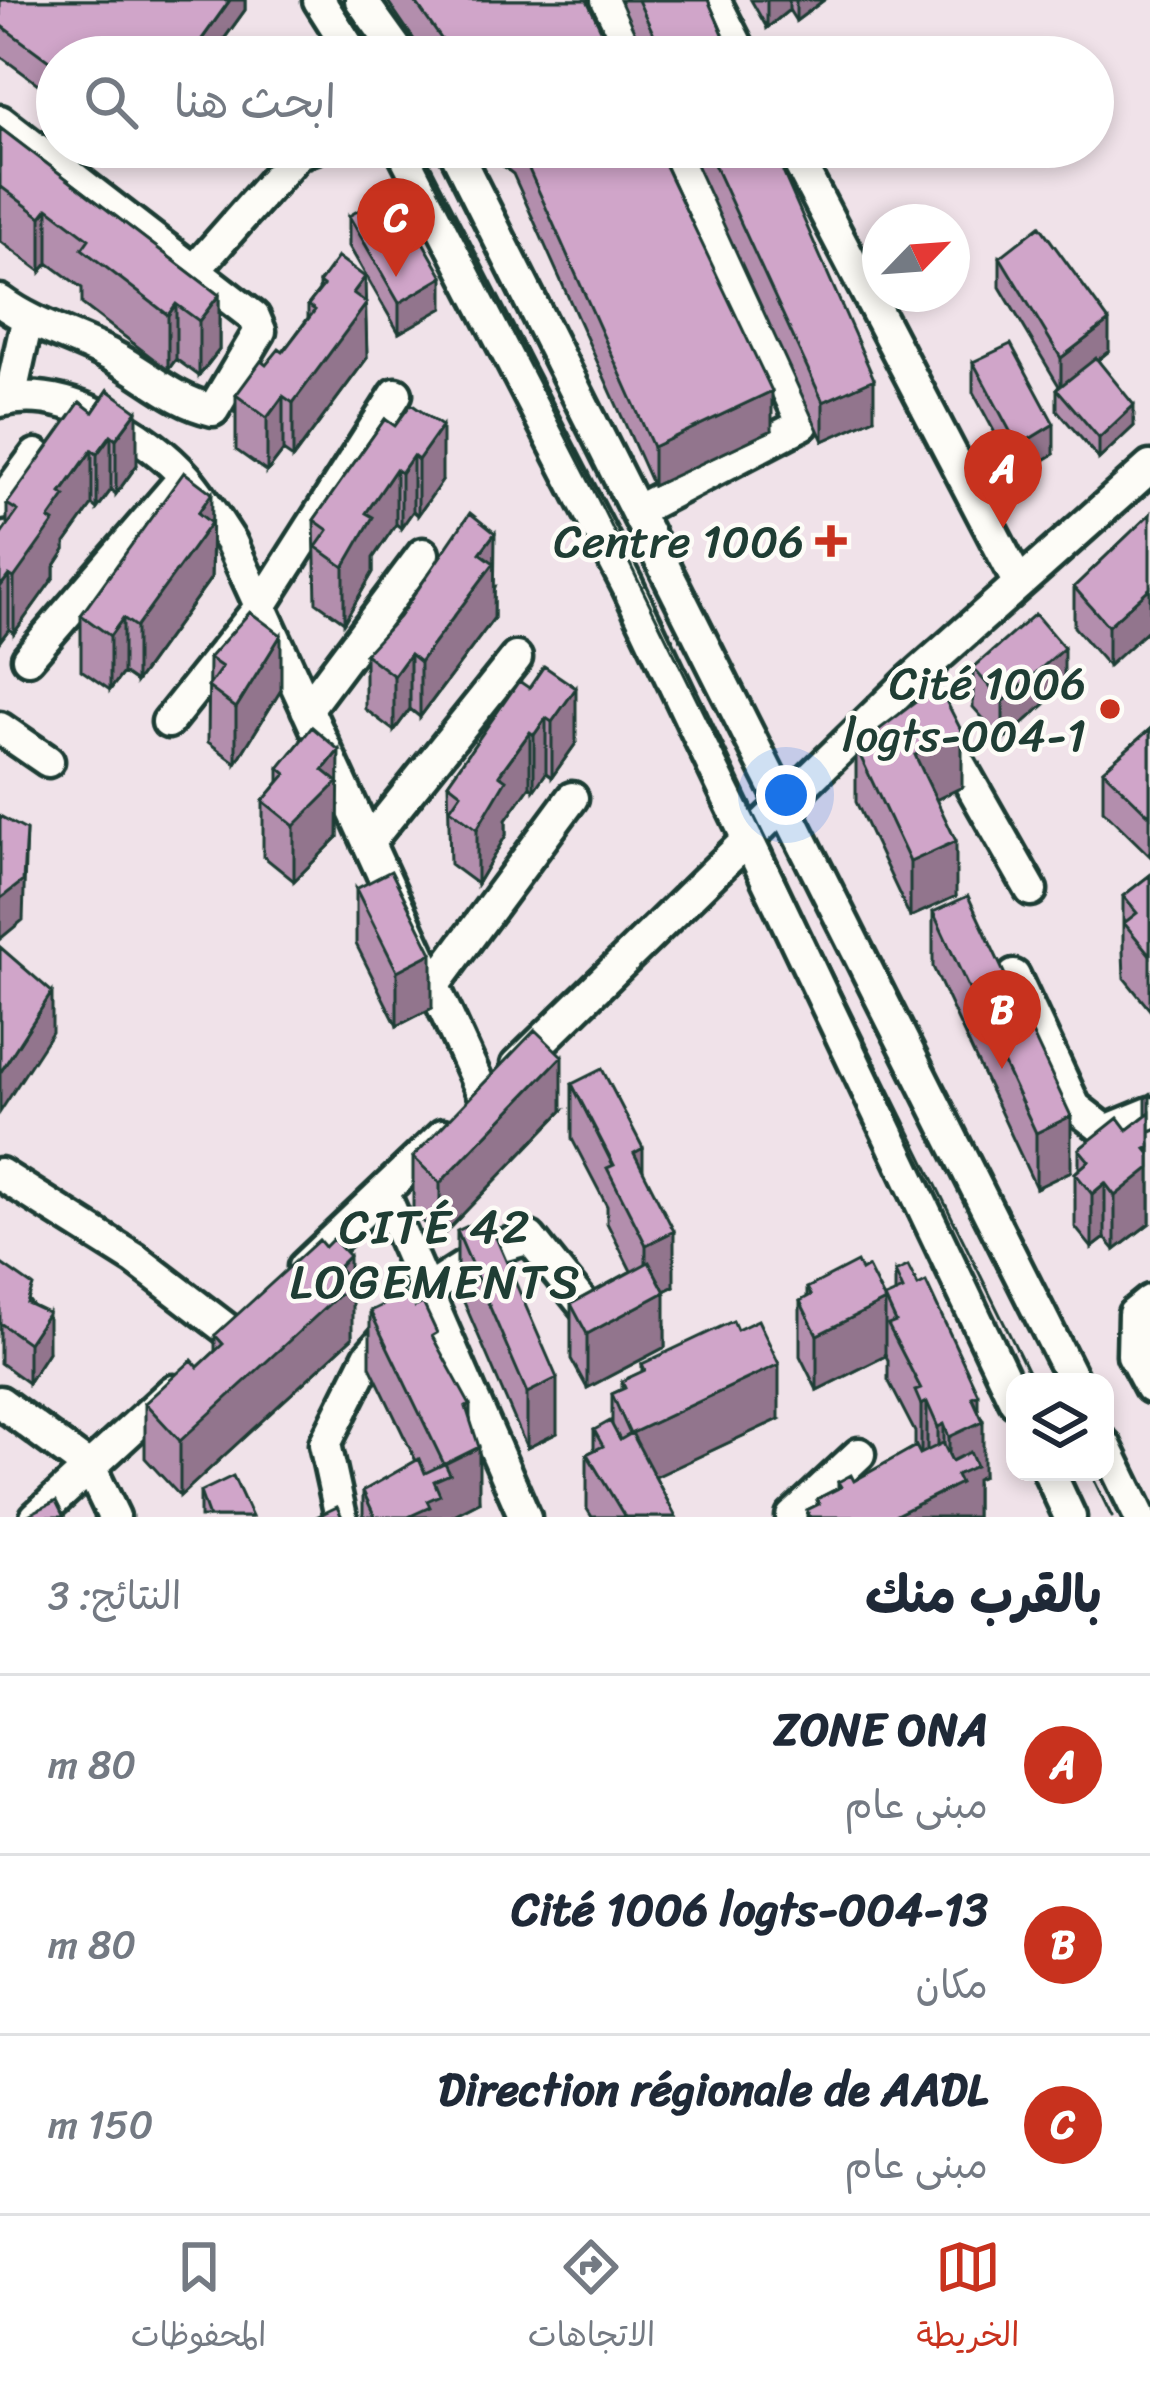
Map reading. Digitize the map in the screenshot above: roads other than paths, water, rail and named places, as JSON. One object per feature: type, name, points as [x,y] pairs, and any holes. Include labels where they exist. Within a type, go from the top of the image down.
[{"type":"street","points":[[319,0],[342,36]]},
{"type":"street","points":[[361,0],[387,36]]},
{"type":"street","points":[[607,0],[625,36]]},
{"type":"street","points":[[714,0],[732,36]]},
{"type":"street","points":[[0,121],[36,149]]},
{"type":"street","points":[[0,301],[27,321],[112,356],[188,404],[213,410],[260,331],[254,317],[61,168]]},
{"type":"street","points":[[194,271],[286,168]]},
{"type":"street","points":[[412,168],[627,585],[1006,1382]]},
{"type":"street","points":[[465,168],[1070,1373]]},
{"type":"street","points":[[638,510],[803,424],[685,168]]},
{"type":"street","points":[[801,168],[1018,581]]},
{"type":"street","points":[[27,321],[5,399],[56,402],[121,426],[185,477],[231,542],[484,1096]]},
{"type":"street","points":[[168,722],[261,606],[396,394]]},
{"type":"street","points":[[0,504],[36,455]]},
{"type":"street","points":[[283,1287],[788,806],[922,699],[1018,581],[1150,467]]},
{"type":"street","points":[[28,658],[185,477]]},
{"type":"street","points":[[307,709],[423,554]]},
{"type":"street","points":[[368,843],[516,658]]},
{"type":"street","points":[[922,699],[1031,890]]},
{"type":"street","points":[[1,731],[48,761]]},
{"type":"street","points":[[434,986],[572,798]]},
{"type":"street","points":[[1014,976],[1075,1108],[1106,1131],[1150,1113]]},
{"type":"street","points":[[0,1174],[135,1259],[225,1342],[36,1517]]},
{"type":"street","points":[[383,1192],[524,1517]]},
{"type":"street","points":[[341,1517],[326,1444],[369,1356],[426,1291],[494,1248],[530,1238],[587,1309]]},
{"type":"street","points":[[1150,1301],[1134,1313],[1133,1355],[1150,1387]]},
{"type":"street","points":[[0,1402],[91,1469],[114,1517]]},
{"type":"street","points":[[792,1517],[859,1454]]},
{"type":"street","points":[[1114,1464],[1140,1517]]},
{"type":"street","points":[[1053,1481],[1070,1517]]},
{"type":"tram line","points":[[338,0],[361,36]]},
{"type":"tram line","points":[[428,168],[593,489],[1029,1373]]},
{"type":"tram line","points":[[1094,1481],[1112,1517]]},
{"type":"place","name":"Direction régionale de AADL","points":[[396,277]]},
{"type":"place","name":"ZONE ONA","points":[[1003,528]]},
{"type":"place","name":"Centre 1006","points":[[831,541]]},
{"type":"place","name":"Cité 1006 logts-004-1","points":[[1110,709]]},
{"type":"place","name":"Cité 1006 logts-004-13","points":[[1002,1069]]},
{"type":"district","name":"CITÉ 42 LOGEMENTS","points":[[436,1254]]}]
